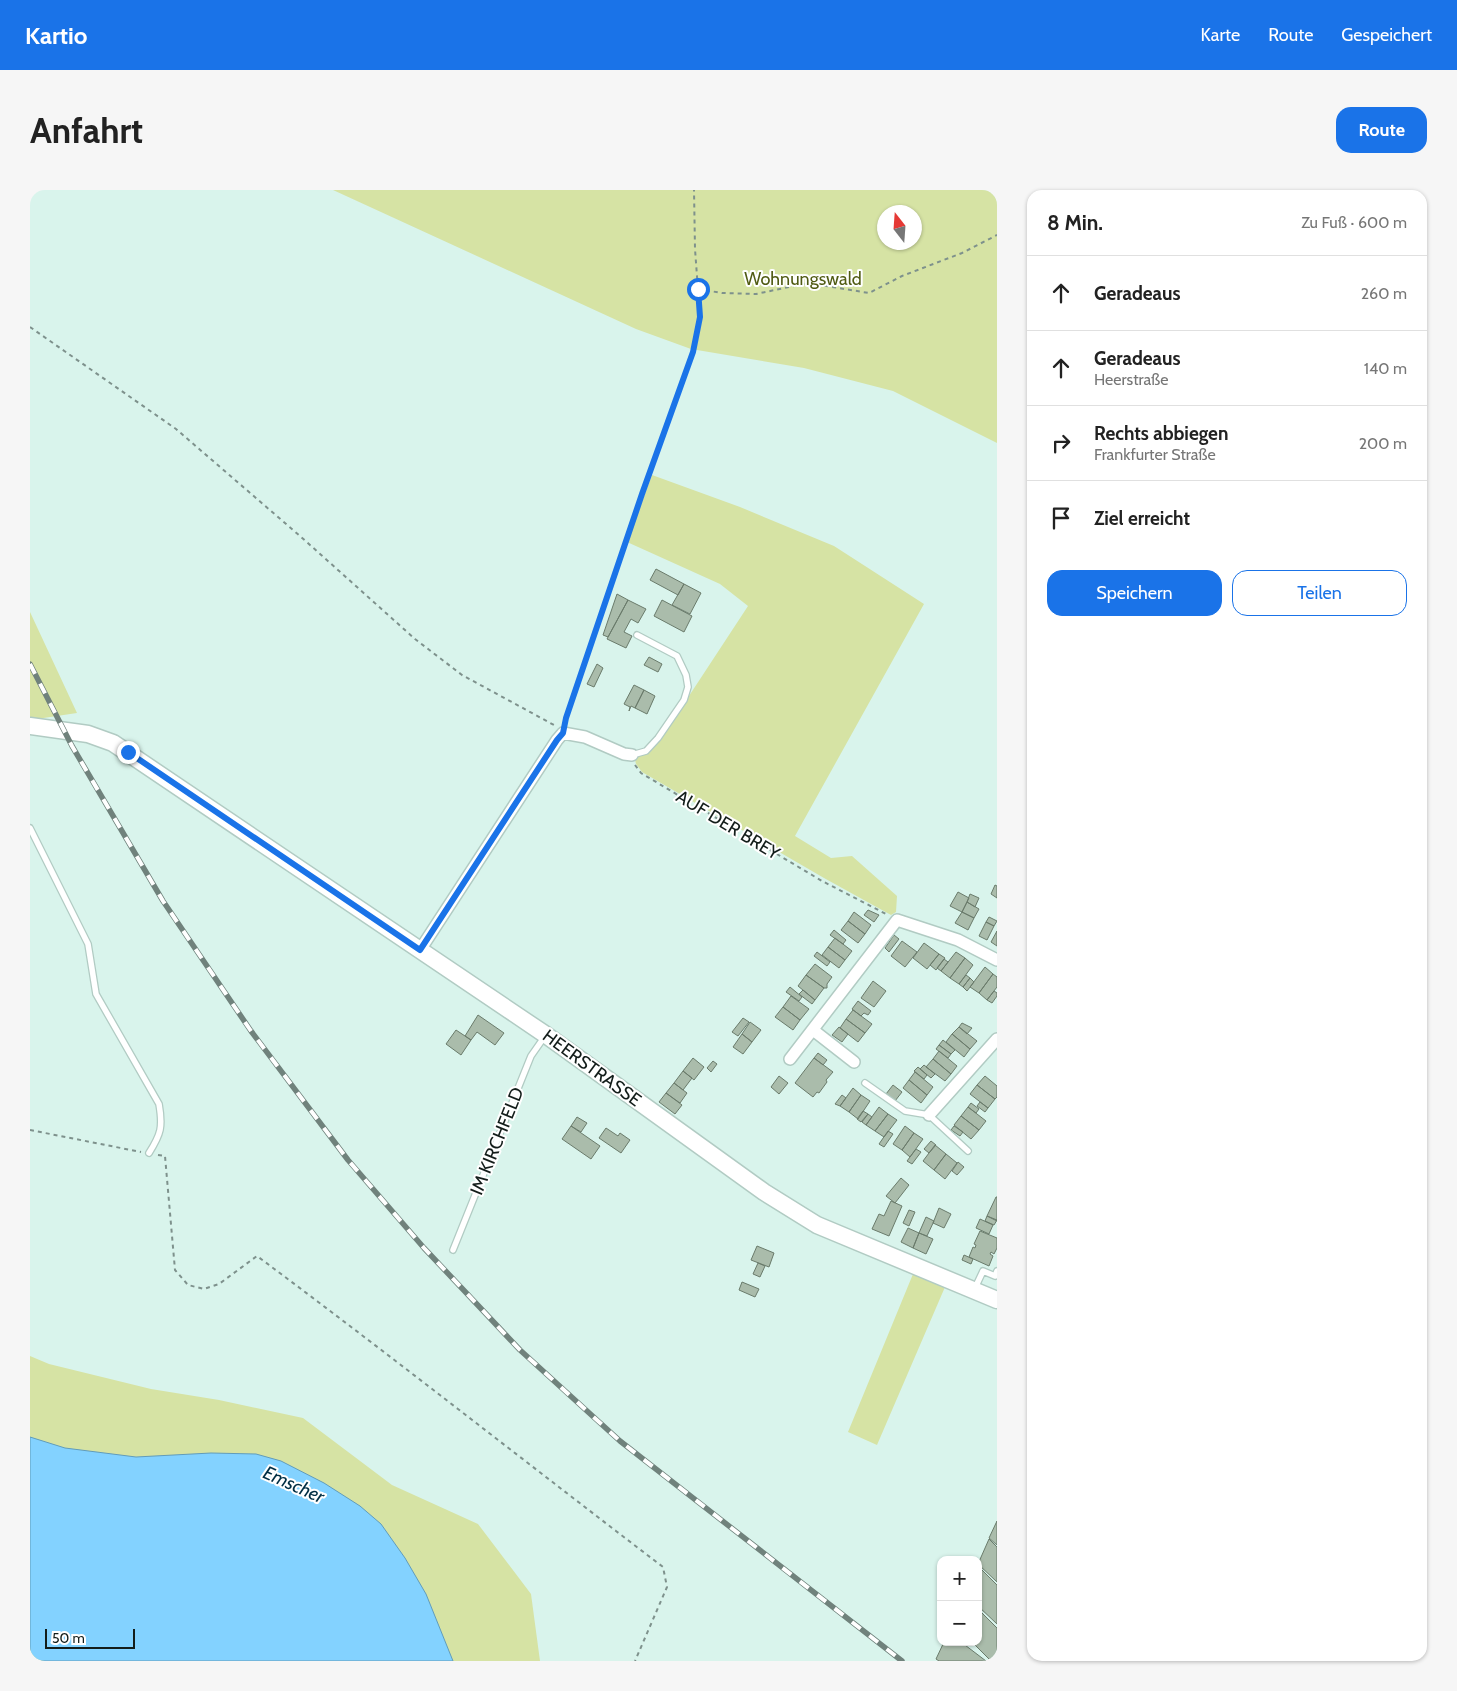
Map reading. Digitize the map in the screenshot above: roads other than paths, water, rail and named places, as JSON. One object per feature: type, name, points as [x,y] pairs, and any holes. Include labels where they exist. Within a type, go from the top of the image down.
[{"type":"main road","name":"HEERSTRASSE","points":[[30,726],[88,734],[114,743],[546,1035],[764,1192],[817,1224],[997,1300]]},
{"type":"street","points":[[420,950],[563,733],[585,737],[624,754],[632,755]]},
{"type":"street","points":[[790,1059],[897,920],[958,940],[997,960]]},
{"type":"street","points":[[813,1030],[854,1062]]},
{"type":"street","points":[[929,1115],[997,1039]]},
{"type":"lane","points":[[632,755],[646,751],[658,738],[684,700],[688,687],[686,675],[677,656],[637,635]]},
{"type":"lane","points":[[30,828],[88,944],[96,994],[159,1104],[162,1122],[157,1140],[149,1153]]},
{"type":"lane","name":"IM KIRCHFELD","points":[[453,1250],[532,1056],[546,1035]]},
{"type":"lane","points":[[865,1083],[904,1111],[929,1115],[968,1151]]},
{"type":"lane","points":[[974,1290],[983,1271],[995,1276],[997,1271]]},
{"type":"water","name":"Emscher","points":[[30,1437],[65,1448],[136,1457],[211,1453],[256,1454],[281,1461],[324,1483],[360,1506],[381,1524],[405,1558],[426,1594],[453,1661],[30,1661]]},
{"type":"railway","points":[[30,664],[72,746],[163,901],[251,1031],[348,1160],[424,1248],[520,1350],[620,1441],[902,1661]]},
{"type":"park label","name":"Wohnungswald","points":[[803,279]]}]
